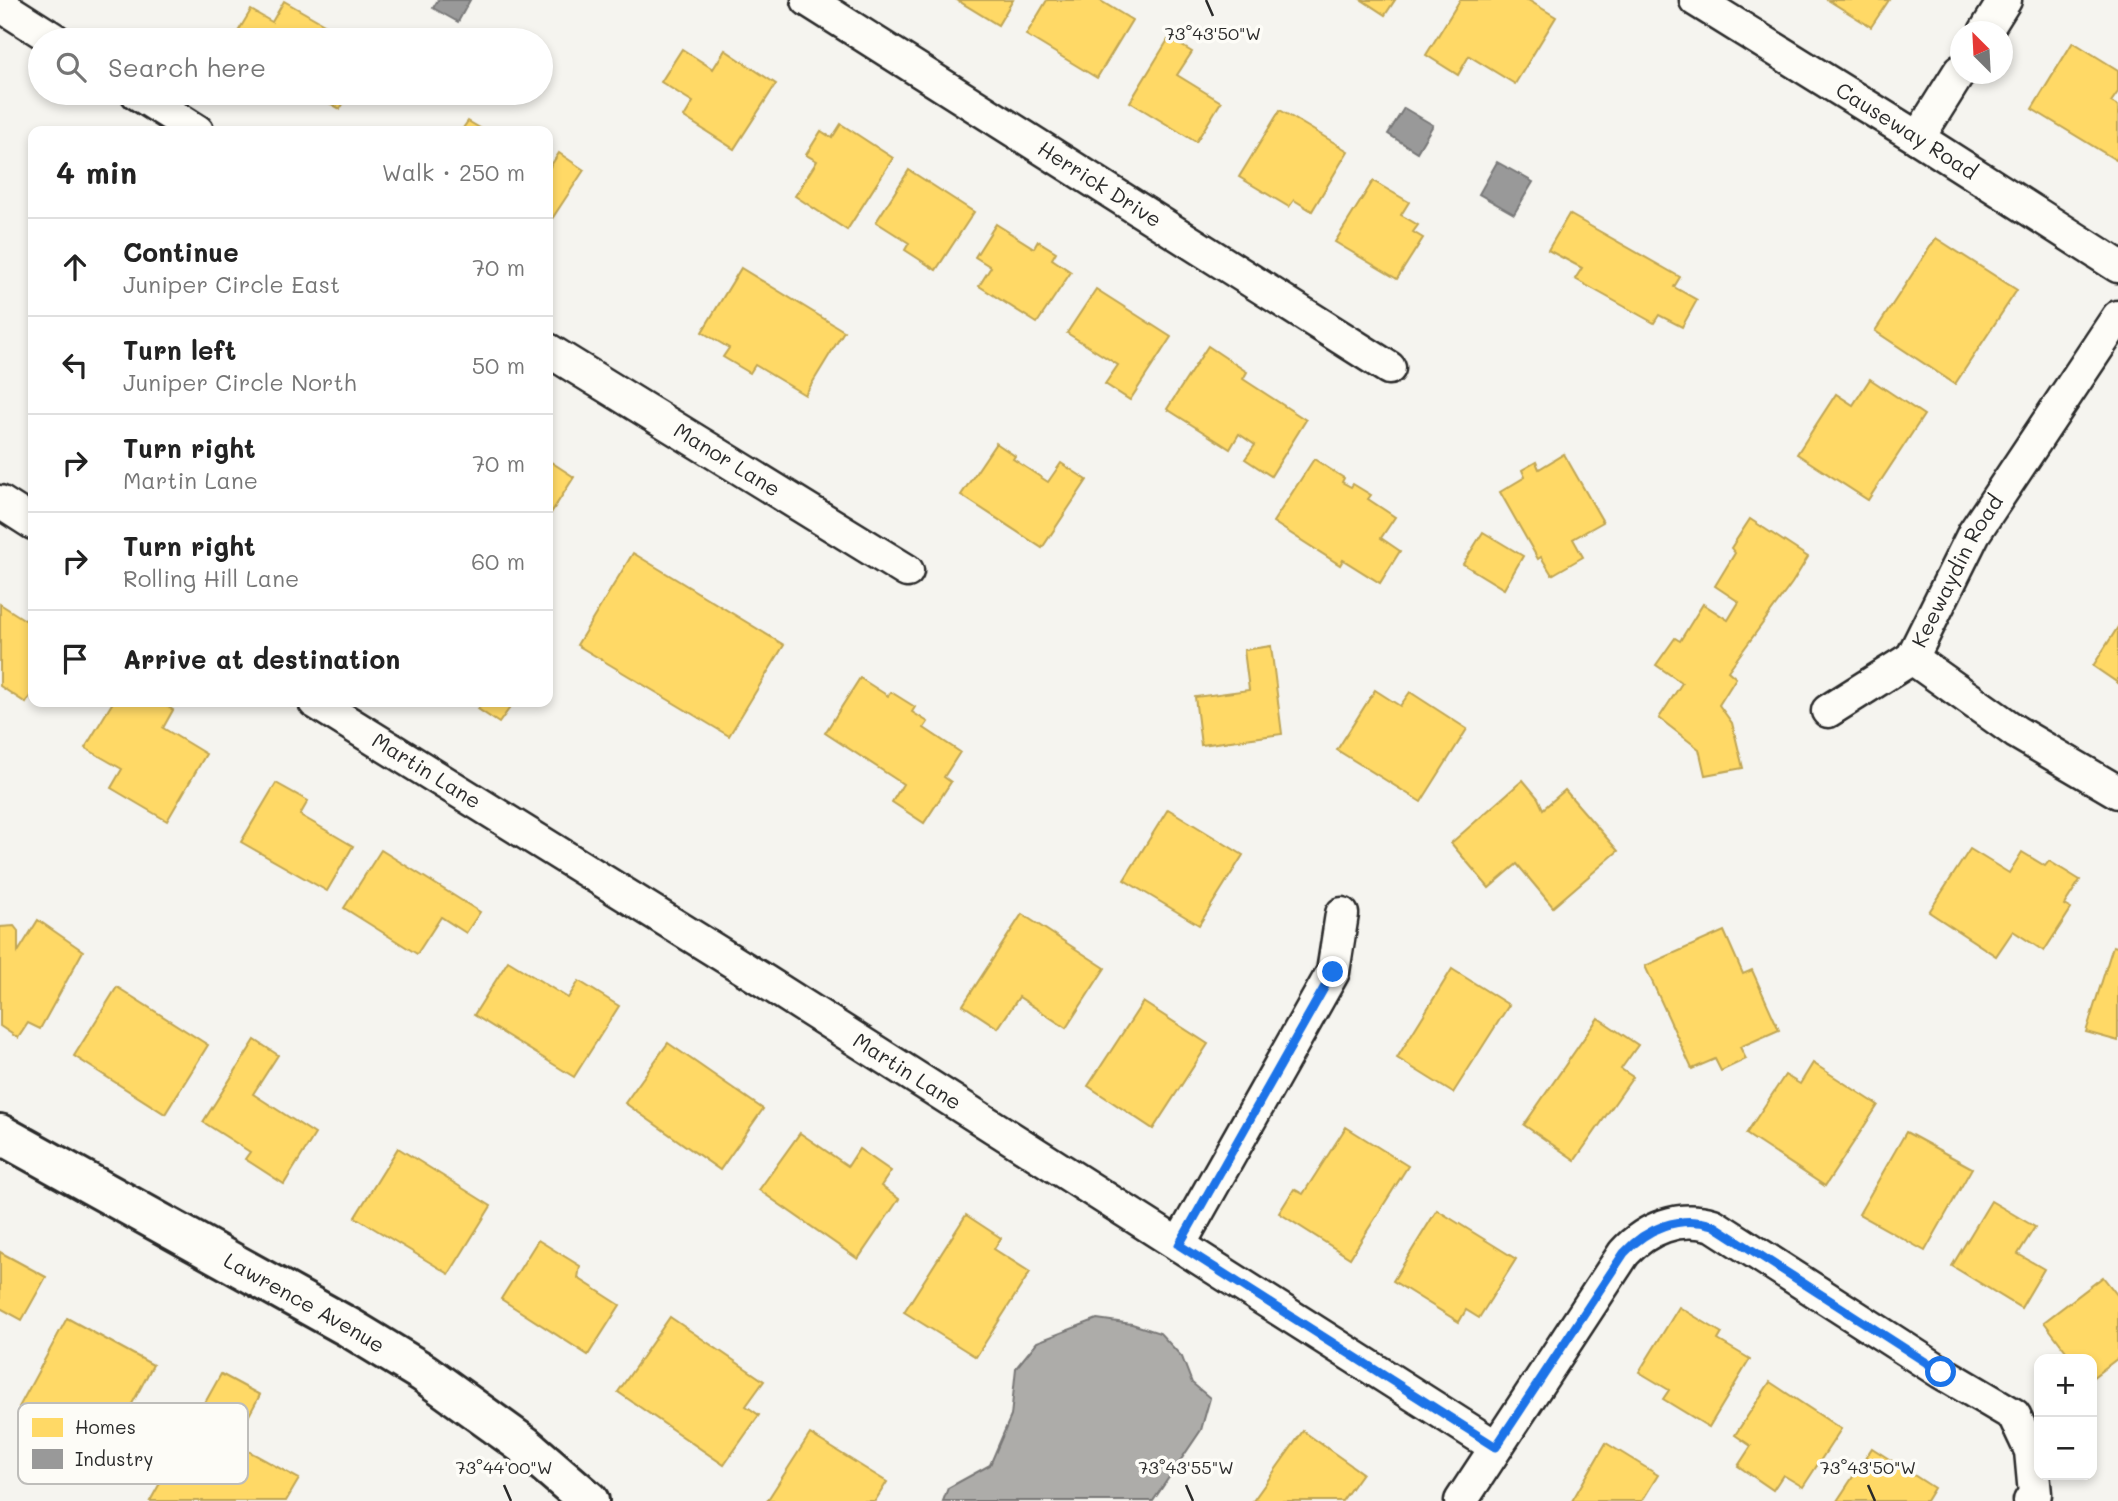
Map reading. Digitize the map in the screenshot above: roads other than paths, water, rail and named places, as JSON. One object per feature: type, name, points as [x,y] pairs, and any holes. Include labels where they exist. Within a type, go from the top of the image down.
[{"type":"street","name":"Herrick Drive","points":[[808,0],[1389,368]]},
{"type":"street","name":"Causeway Road","points":[[1696,0],[2118,265]]},
{"type":"street","points":[[1992,21],[2005,0]]},
{"type":"street","points":[[0,5],[36,28]]},
{"type":"street","points":[[1918,138],[1953,84]]},
{"type":"street","points":[[156,105],[189,126]]},
{"type":"street","name":"Keewaydin Road","points":[[2118,317],[1974,533],[1912,658],[2016,732],[2118,792]]},
{"type":"street","name":"Manor Lane","points":[[553,353],[907,571]]},
{"type":"street","points":[[0,502],[28,520]]},
{"type":"street","points":[[1828,711],[1912,658]]},
{"type":"street","name":"Martin Lane","points":[[323,707],[766,982],[1496,1447]]},
{"type":"street","points":[[1179,1245],[1333,972],[1342,914]]},
{"type":"street","name":"Lawrence Avenue","points":[[0,1134],[351,1328],[424,1373],[524,1445],[589,1501]]},
{"type":"street","points":[[1461,1501],[1624,1253],[1638,1238],[1664,1225],[1697,1220],[1713,1225],[1941,1372],[2014,1415],[2031,1451],[2035,1494],[2030,1501]]}]
